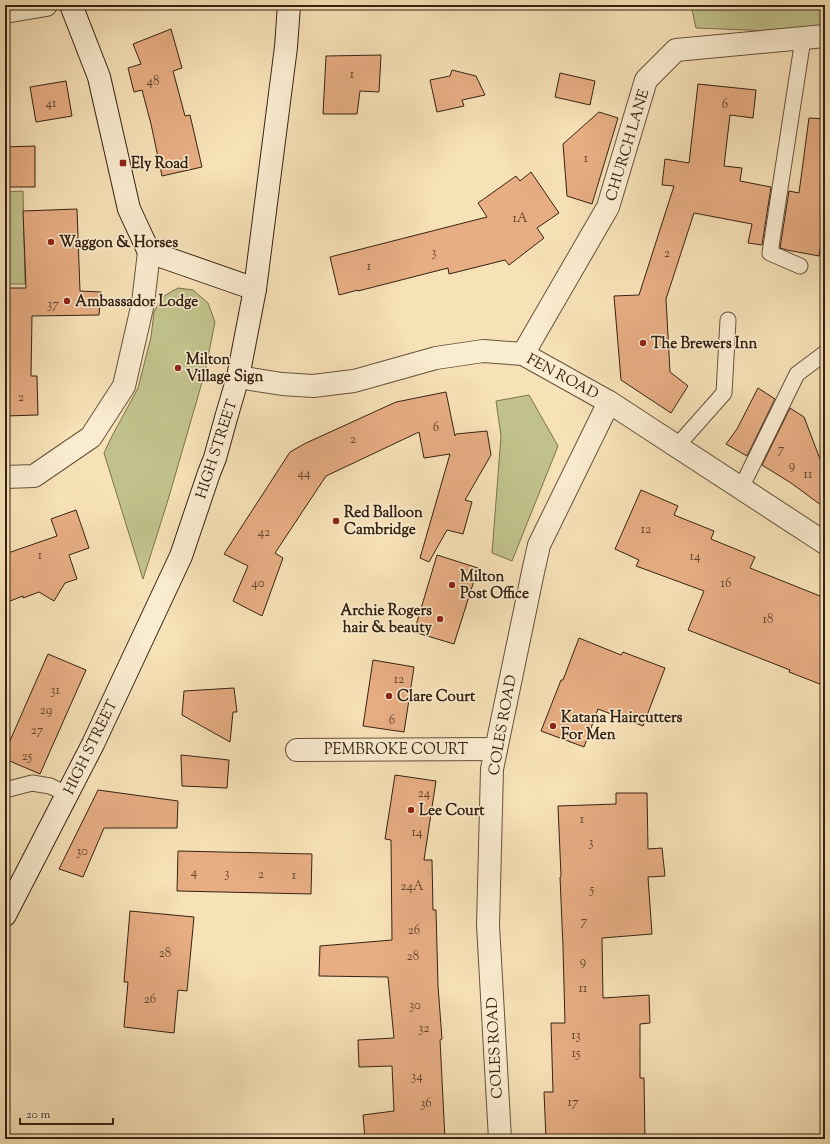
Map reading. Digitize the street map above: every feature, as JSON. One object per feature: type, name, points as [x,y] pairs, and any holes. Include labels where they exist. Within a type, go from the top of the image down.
[{"type":"street","points":[[5,12],[46,5]]},
{"type":"street","points":[[5,477],[34,476],[91,437],[124,386],[143,303],[149,252],[129,209],[99,77],[71,5]]},
{"type":"street","points":[[149,252],[255,288],[286,47],[289,5]]},
{"type":"street","name":"CHURCH LANE","points":[[523,354],[608,207],[646,80],[676,50],[825,36]]},
{"type":"street","name":"HIGH STREET","points":[[5,915],[93,744],[181,556],[215,458],[238,377],[255,288]]},
{"type":"street","name":"FEN ROAD","points":[[238,377],[282,384],[314,386],[354,381],[436,358],[483,351],[523,354],[609,402],[825,543]]},
{"type":"street","name":"COLES ROAD","points":[[500,1139],[488,925],[492,769],[539,545],[609,402]]},
{"type":"street","name":"PEMBROKE COURT","points":[[297,750],[496,749]]},
{"type":"lane","points":[[800,266],[770,253],[803,39]]},
{"type":"lane","points":[[677,446],[724,393],[728,320]]},
{"type":"lane","points":[[741,488],[797,374],[825,353]]},
{"type":"lane","points":[[5,790],[32,783],[50,786],[67,794]]},
{"type":"green space","points":[[691,5],[825,5],[825,33],[696,28]]},
{"type":"green space","points":[[23,191],[25,284],[5,284],[5,192]]},
{"type":"green space","points":[[178,288],[193,290],[208,303],[215,322],[205,372],[168,500],[143,579],[104,453],[138,388],[151,337],[154,312],[162,297]]},
{"type":"green space","points":[[529,395],[558,446],[512,561],[492,553],[501,436],[496,401]]},
{"type":"building","points":[[171,29],[182,68],[173,71],[185,116],[190,115],[202,167],[162,176],[142,90],[134,92],[128,68],[141,64],[133,44]]},
{"type":"building","points":[[381,55],[379,92],[360,91],[357,114],[323,114],[326,56]]},
{"type":"building","points":[[452,70],[476,76],[485,95],[462,100],[464,106],[437,112],[430,80],[450,76]]},
{"type":"building","points":[[560,73],[595,81],[590,105],[555,97]]},
{"type":"building","points":[[66,81],[72,116],[36,122],[30,87]]},
{"type":"building","points":[[698,84],[756,90],[753,118],[730,115],[724,166],[742,168],[740,181],[771,187],[762,245],[748,243],[752,224],[694,213],[666,299],[670,372],[688,386],[671,413],[621,380],[614,296],[639,295],[674,186],[662,185],[665,159],[689,163]]},
{"type":"building","points":[[599,112],[618,118],[592,204],[567,196],[563,144]]},
{"type":"building","points":[[809,118],[825,119],[825,219],[819,256],[780,248],[789,191],[799,193]]},
{"type":"building","points":[[35,146],[35,187],[5,187],[5,147]]},
{"type":"building","points":[[531,172],[559,213],[537,228],[544,238],[509,265],[505,260],[449,274],[448,268],[339,295],[330,257],[487,217],[478,203],[516,176],[520,181]]},
{"type":"building","points":[[77,209],[80,291],[101,292],[99,315],[32,316],[31,376],[37,376],[38,415],[5,416],[5,288],[26,288],[23,211]]},
{"type":"building","points":[[758,388],[775,399],[747,456],[726,444],[737,429]]},
{"type":"building","points":[[446,392],[455,436],[456,434],[487,431],[491,455],[465,500],[472,502],[463,534],[447,530],[429,562],[420,558],[450,454],[424,458],[419,432],[326,476],[275,553],[283,558],[262,616],[233,601],[248,566],[224,554],[290,452],[306,443],[396,402]]},
{"type":"building","points":[[790,408],[804,417],[825,472],[825,508],[791,483],[762,465]]},
{"type":"building","points":[[641,490],[678,506],[674,515],[714,531],[711,539],[755,557],[750,568],[825,598],[825,686],[789,672],[790,670],[688,630],[704,591],[636,566],[639,560],[615,549]]},
{"type":"building","points":[[76,510],[89,548],[69,555],[77,579],[65,583],[54,601],[39,592],[5,603],[5,554],[57,536],[51,519]]},
{"type":"building","points":[[437,555],[478,568],[454,644],[414,632]]},
{"type":"building","points":[[579,638],[621,655],[623,652],[665,668],[643,726],[598,709],[584,747],[541,731]]},
{"type":"building","points":[[48,654],[86,670],[40,774],[5,759],[5,752]]},
{"type":"building","name":"Clare Court","points":[[373,660],[414,667],[404,732],[363,726]]},
{"type":"building","points":[[234,688],[237,712],[233,712],[230,742],[182,715],[184,691]]},
{"type":"building","points":[[181,755],[229,760],[227,788],[182,786]]},
{"type":"building","points":[[395,775],[436,781],[424,860],[432,860],[433,910],[436,910],[445,1139],[365,1139],[363,1115],[394,1111],[392,1066],[359,1067],[358,1040],[394,1038],[388,977],[319,976],[320,946],[392,940],[391,840],[385,839]]},
{"type":"building","points":[[98,790],[178,801],[177,828],[104,828],[83,877],[59,869]]},
{"type":"building","points":[[616,793],[647,793],[648,849],[662,848],[665,876],[648,877],[652,934],[602,938],[603,998],[649,995],[650,1023],[640,1024],[640,1078],[644,1078],[645,1139],[546,1139],[544,1092],[553,1092],[551,1023],[565,1023],[558,806],[616,804]]},
{"type":"building","points":[[178,851],[312,854],[311,894],[177,891]]},
{"type":"building","points":[[130,911],[194,917],[187,991],[178,990],[174,1033],[124,1027],[128,982],[124,982]]},
{"type":"place","name":"Ely Road","points":[[123,163]]},
{"type":"place","name":"Waggon & Horses","points":[[51,242]]},
{"type":"place","name":"Ambassador Lodge","points":[[67,301]]},
{"type":"place","name":"The Brewers Inn","points":[[643,343]]},
{"type":"place","name":"Milton Village Sign","points":[[178,368]]},
{"type":"place","name":"Red Balloon Cambridge","points":[[336,521]]},
{"type":"place","name":"Milton Post Office","points":[[452,585]]},
{"type":"place","name":"Archie Rogers hair & beauty","points":[[440,619]]},
{"type":"place","name":"Clare Court","points":[[389,696]]},
{"type":"place","name":"Katana Haircutters For Men","points":[[553,726]]},
{"type":"place","name":"Lee Court","points":[[411,810]]}]
